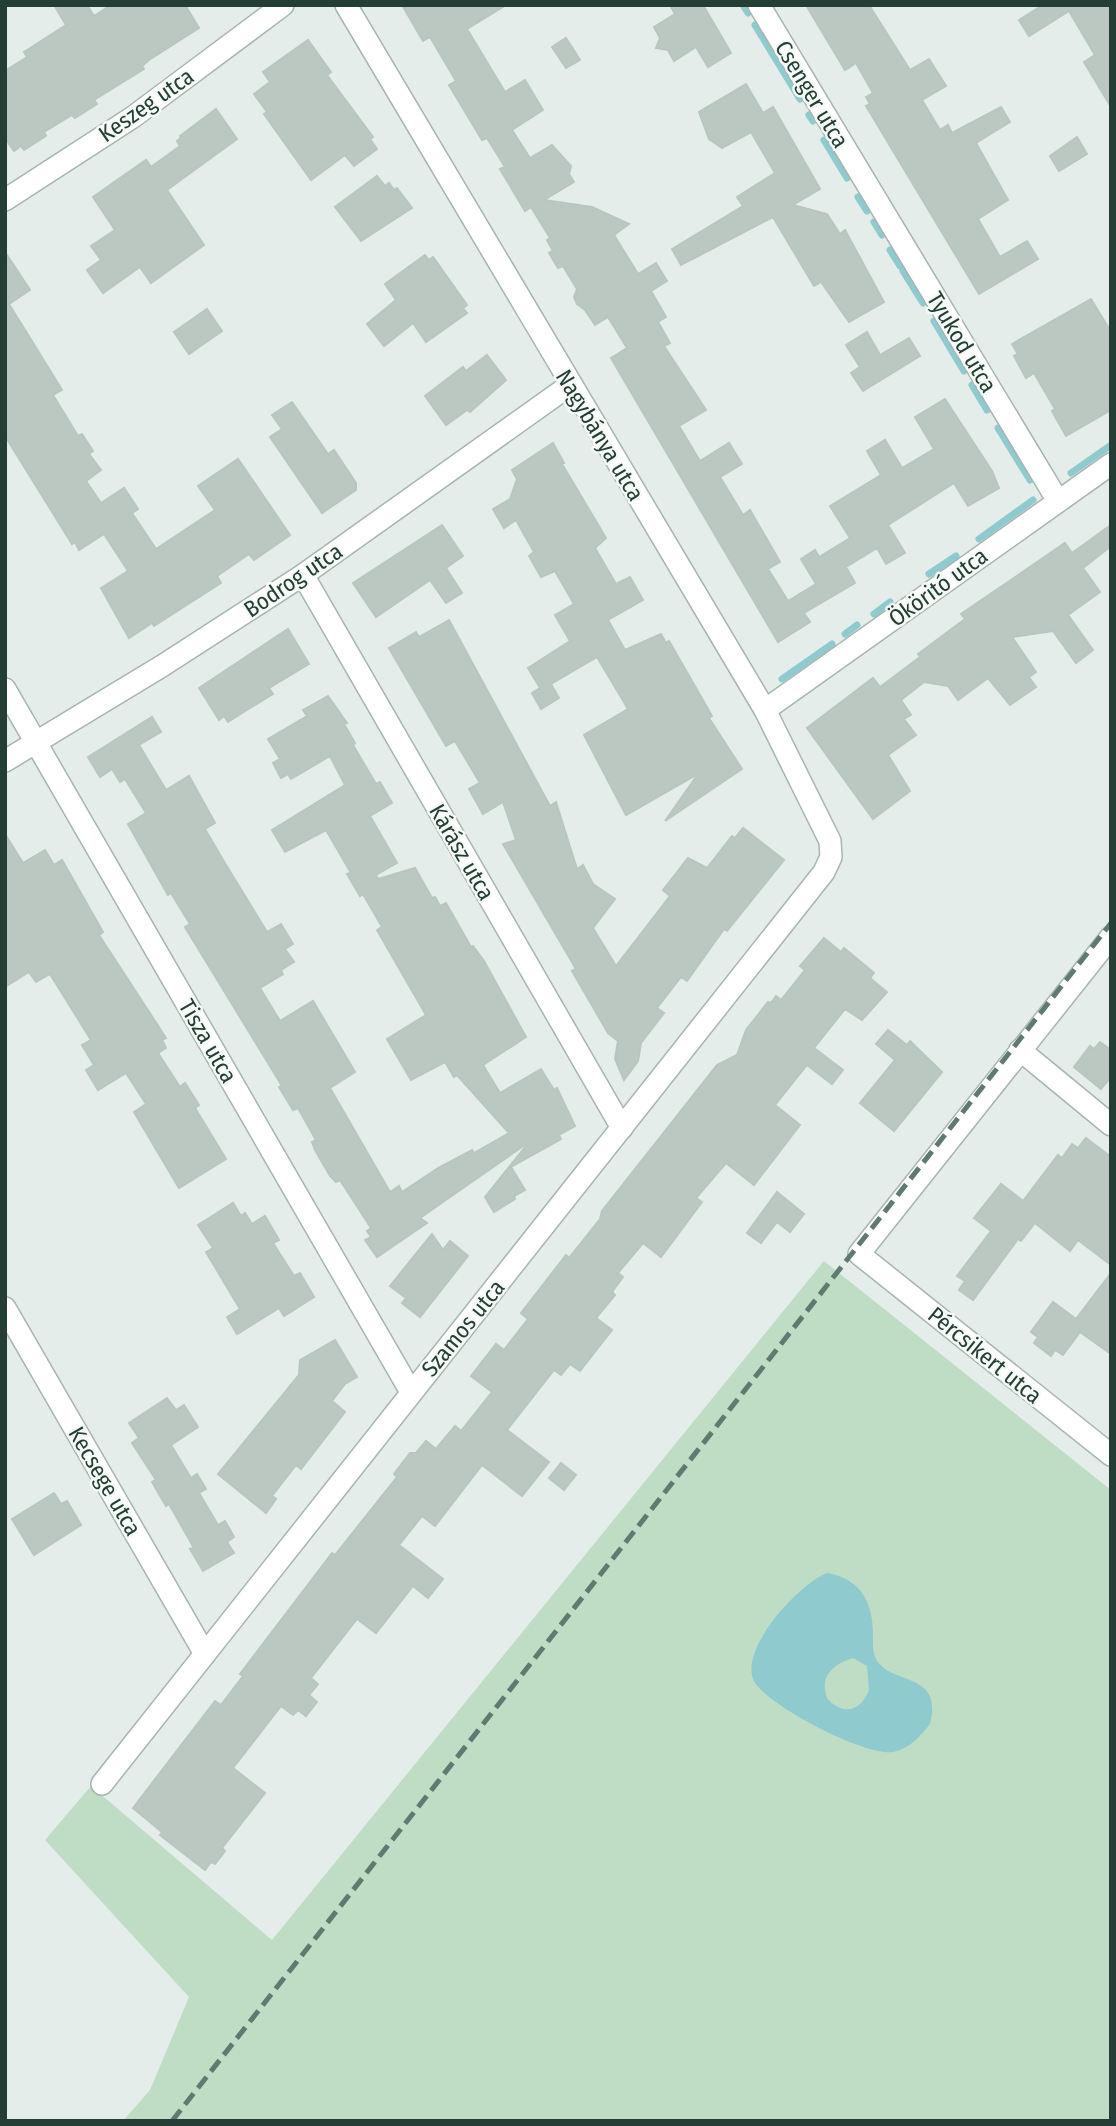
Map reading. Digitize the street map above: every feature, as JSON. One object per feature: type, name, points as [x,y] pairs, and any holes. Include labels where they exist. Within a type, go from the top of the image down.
[{"type":"street","name":"Keszeg utca","points":[[5,200],[133,117],[283,5]]},
{"type":"street","name":"Nagybánya utca","points":[[346,5],[765,710],[830,841],[831,857],[824,873]]},
{"type":"street","name":"Csenger utca","points":[[759,5],[865,183]]},
{"type":"street","name":"Tyukod utca","points":[[865,183],[1058,501]]},
{"type":"street","name":"Bodrog utca","points":[[5,761],[162,666],[303,575],[570,385]]},
{"type":"street","name":"Ököritó utca","points":[[765,710],[1111,464]]},
{"type":"street","name":"Kárász utca","points":[[303,575],[622,1128]]},
{"type":"street","name":"Tisza utca","points":[[5,688],[411,1392]]},
{"type":"street","name":"Szamos utca","points":[[102,1784],[824,873]]},
{"type":"street","points":[[1111,937],[1020,1050],[1111,1125]]},
{"type":"street","name":"Pércsikert utca","points":[[1020,1050],[859,1254],[1111,1455]]},
{"type":"street","name":"Kecsege utca","points":[[5,1308],[205,1654]]},
{"type":"green space","points":[[824,1261],[1111,1490],[1111,2121],[123,2121],[150,2090],[189,1997],[45,1840],[91,1786],[272,1940]]},
{"type":"water","points":[[827,1573],[839,1576],[863,1594],[871,1612],[873,1649],[878,1662],[885,1669],[915,1682],[930,1696],[930,1724],[904,1748],[893,1752],[880,1751],[840,1738],[777,1703],[754,1681],[751,1668],[763,1635],[788,1603],[815,1579]],"holes":[[[853,1658],[867,1666],[869,1690],[861,1703],[851,1709],[845,1709],[827,1698],[826,1678],[834,1668]]]},
{"type":"building","points":[[54,5],[87,5],[94,16],[111,5],[185,5],[199,28],[149,60],[142,66],[144,69],[94,100],[97,104],[75,118],[72,115],[44,132],[46,136],[24,150],[21,146],[14,151],[5,138],[5,71],[27,57],[24,52],[66,25]]},
{"type":"building","points":[[402,5],[506,5],[467,29],[505,92],[525,80],[543,110],[512,130],[530,158],[552,145],[571,166],[569,174],[574,182],[544,200],[592,207],[629,224],[614,235],[638,274],[656,263],[667,281],[651,291],[666,317],[658,322],[670,343],[664,346],[706,410],[679,426],[700,461],[729,443],[742,464],[720,477],[743,515],[750,510],[780,562],[768,569],[788,601],[816,584],[801,559],[815,550],[819,557],[850,538],[830,506],[881,475],[867,451],[885,440],[902,468],[934,449],[915,417],[945,399],[992,471],[999,488],[968,506],[954,483],[888,525],[905,553],[886,564],[877,548],[846,567],[855,583],[804,613],[810,622],[778,642],[611,358],[627,348],[608,317],[595,325],[585,310],[577,304],[574,297],[577,289],[563,266],[558,268],[549,253],[553,251],[547,240],[550,238],[531,207],[525,211],[500,169],[505,167],[487,138],[482,140],[449,85],[456,81],[430,37],[423,41]]},
{"type":"building","points":[[670,5],[703,5],[731,53],[708,67],[696,47],[674,61],[668,50],[656,48],[660,38],[654,27],[675,14]]},
{"type":"building","points":[[806,5],[869,5],[910,70],[929,59],[946,86],[922,100],[940,130],[948,125],[952,133],[1001,107],[1010,122],[976,143],[1008,200],[978,219],[1000,257],[1027,241],[1038,259],[979,294],[866,106],[870,104],[866,97],[873,93],[856,63],[845,70]]},
{"type":"building","points":[[1043,5],[1111,5],[1111,107],[1084,62],[1095,55],[1069,11],[1029,36],[1019,20]]},
{"type":"building","points":[[566,38],[580,60],[566,68],[552,47]]},
{"type":"building","points":[[308,40],[331,72],[327,75],[373,137],[370,139],[377,149],[354,166],[345,155],[311,180],[264,114],[267,112],[254,94],[270,82],[263,72]]},
{"type":"building","points":[[746,84],[763,113],[773,107],[820,189],[793,205],[827,214],[840,234],[845,230],[884,302],[849,322],[821,282],[814,286],[773,217],[681,265],[672,249],[743,206],[737,197],[775,173],[751,132],[722,148],[709,139],[699,112]]},
{"type":"building","points":[[216,109],[237,139],[167,190],[204,245],[151,283],[140,267],[103,293],[87,270],[101,260],[91,246],[115,230],[93,197],[146,160],[151,167],[180,146],[177,141],[180,136]]},
{"type":"building","points":[[1077,137],[1087,154],[1059,171],[1050,156]]},
{"type":"building","points":[[377,176],[385,186],[389,183],[394,190],[397,188],[412,208],[361,241],[335,207]]},
{"type":"building","points":[[5,252],[30,290],[9,304],[62,390],[53,395],[78,436],[82,434],[93,451],[89,454],[101,470],[86,481],[101,503],[124,488],[138,509],[132,513],[156,549],[215,510],[198,486],[238,459],[290,535],[254,560],[249,554],[217,576],[221,583],[154,626],[152,623],[129,638],[101,588],[128,571],[104,534],[79,550],[75,542],[72,544],[5,436]]},
{"type":"building","points":[[425,255],[429,260],[433,257],[467,305],[463,308],[467,313],[426,342],[413,323],[384,346],[367,324],[396,300],[385,284]]},
{"type":"building","points":[[1091,299],[1111,332],[1111,410],[1066,436],[1052,411],[1055,409],[1034,373],[1026,378],[1014,356],[1018,354],[1012,344]]},
{"type":"building","points":[[207,309],[222,331],[189,354],[174,332]]},
{"type":"building","points":[[867,332],[880,355],[909,338],[920,356],[863,391],[851,373],[860,367],[846,345]]},
{"type":"building","points":[[487,355],[506,380],[470,412],[467,410],[446,425],[425,396],[463,367],[466,371]]},
{"type":"building","points":[[292,402],[328,454],[334,450],[356,483],[356,490],[322,513],[270,437],[282,429],[272,415]]},
{"type":"building","points":[[553,443],[564,463],[562,464],[606,538],[595,548],[616,584],[630,577],[643,600],[608,620],[625,650],[661,634],[666,643],[669,641],[712,716],[709,718],[742,769],[665,821],[698,774],[626,815],[584,735],[628,709],[597,657],[551,684],[559,698],[541,709],[532,693],[540,688],[528,668],[570,641],[555,615],[574,604],[555,571],[541,577],[529,556],[534,552],[516,520],[504,528],[493,509],[510,499],[517,479],[512,470]]},
{"type":"building","points":[[442,525],[463,556],[446,568],[462,593],[446,603],[430,580],[376,617],[353,583]]},
{"type":"building","points":[[1111,525],[1111,546],[1083,568],[1100,592],[1068,615],[1093,650],[1076,663],[1053,631],[1012,637],[1036,672],[1029,677],[1036,687],[1010,705],[988,678],[958,700],[948,686],[924,682],[901,700],[911,715],[904,719],[916,735],[888,755],[910,791],[873,819],[807,728],[873,678],[880,687],[965,619],[961,614],[1065,543],[1072,553]]},
{"type":"building","points":[[449,620],[550,806],[556,802],[577,869],[583,865],[593,884],[615,899],[593,928],[616,966],[670,896],[663,890],[688,858],[707,868],[732,836],[735,838],[743,828],[784,860],[727,931],[724,929],[687,981],[681,977],[657,1008],[664,1013],[641,1043],[638,1061],[624,1080],[615,1059],[618,1041],[608,1033],[572,971],[576,969],[503,844],[516,840],[503,802],[483,814],[469,789],[480,783],[455,741],[446,746],[389,648],[416,632],[419,637]]},
{"type":"building","points":[[288,629],[309,664],[269,688],[273,694],[228,722],[224,716],[219,720],[199,688]]},
{"type":"building","points":[[328,696],[347,723],[344,724],[355,743],[353,745],[376,784],[380,782],[392,803],[370,816],[397,863],[376,875],[378,879],[415,868],[432,898],[435,897],[440,906],[446,903],[471,947],[473,946],[484,961],[526,1037],[483,1065],[500,1093],[541,1069],[554,1090],[557,1088],[575,1126],[559,1135],[561,1139],[511,1167],[525,1190],[514,1196],[515,1199],[494,1212],[485,1197],[529,1142],[420,1218],[427,1223],[377,1257],[365,1240],[371,1237],[367,1231],[371,1228],[340,1180],[336,1182],[330,1176],[315,1150],[312,1142],[316,1140],[298,1108],[293,1110],[279,1087],[282,1086],[185,927],[190,924],[171,893],[168,895],[128,824],[146,813],[125,779],[120,782],[112,769],[100,777],[88,757],[152,717],[161,732],[139,745],[166,790],[189,776],[215,823],[205,829],[267,932],[281,924],[293,944],[285,949],[294,962],[281,970],[283,974],[260,988],[280,1021],[313,1001],[355,1072],[330,1088],[390,1192],[399,1186],[402,1192],[438,1168],[472,1150],[474,1153],[509,1133],[457,1075],[454,1077],[445,1062],[411,1080],[387,1039],[426,1015],[377,930],[382,927],[363,894],[360,896],[347,874],[351,873],[326,830],[285,852],[272,830],[345,785],[330,756],[291,779],[288,774],[281,778],[273,763],[280,759],[268,739],[307,716],[303,710]]},
{"type":"building","points":[[5,834],[23,863],[45,850],[54,865],[62,860],[103,932],[99,935],[166,1038],[162,1040],[166,1048],[158,1053],[180,1087],[185,1083],[199,1105],[195,1108],[226,1159],[179,1188],[134,1112],[146,1104],[126,1073],[98,1090],[86,1070],[94,1065],[82,1045],[91,1040],[50,974],[36,982],[29,972],[5,987]]},
{"type":"building","points":[[824,938],[841,952],[844,948],[874,973],[870,978],[887,992],[862,1020],[845,1009],[814,1048],[843,1070],[832,1084],[807,1065],[775,1105],[800,1125],[754,1185],[726,1163],[696,1198],[702,1202],[661,1257],[643,1243],[618,1273],[623,1277],[612,1292],[615,1295],[596,1318],[612,1330],[580,1371],[570,1364],[561,1375],[554,1370],[507,1430],[549,1462],[522,1496],[482,1465],[435,1526],[422,1516],[399,1545],[443,1579],[428,1598],[413,1586],[376,1633],[357,1619],[311,1678],[318,1684],[309,1695],[317,1702],[306,1716],[298,1710],[293,1715],[281,1706],[233,1768],[265,1793],[222,1848],[225,1851],[215,1864],[211,1862],[205,1870],[160,1835],[162,1832],[133,1808],[215,1701],[221,1705],[243,1676],[240,1674],[332,1553],[335,1555],[397,1477],[394,1474],[410,1453],[416,1453],[426,1441],[436,1449],[455,1426],[461,1431],[492,1392],[471,1376],[496,1344],[504,1350],[528,1319],[521,1313],[566,1255],[569,1258],[600,1219],[602,1211],[717,1065],[737,1055],[746,1030],[768,1002],[771,1003],[776,996],[781,1000],[805,970],[800,966]]},
{"type":"building","points":[[888,1030],[907,1045],[910,1041],[942,1072],[894,1131],[860,1103],[895,1060],[876,1044]]},
{"type":"building","points":[[1100,1042],[1111,1050],[1111,1077],[1101,1089],[1074,1067],[1090,1046],[1094,1049]]},
{"type":"building","points":[[1086,1138],[1111,1157],[1111,1265],[1078,1240],[1070,1251],[1035,1223],[1021,1241],[1018,1239],[973,1300],[959,1290],[965,1281],[957,1276],[991,1231],[974,1218],[1001,1184],[1023,1201],[1058,1155],[1062,1158],[1072,1144],[1078,1148]]},
{"type":"building","points":[[777,1192],[804,1214],[790,1232],[777,1222],[761,1243],[747,1233]]},
{"type":"building","points":[[233,1203],[241,1216],[245,1213],[252,1224],[265,1216],[279,1240],[273,1243],[294,1276],[300,1273],[314,1297],[284,1316],[279,1308],[237,1334],[227,1317],[240,1309],[206,1252],[213,1248],[198,1225]]},
{"type":"building","points":[[432,1234],[443,1250],[450,1241],[468,1256],[420,1317],[402,1303],[406,1298],[390,1286]]},
{"type":"building","points":[[1111,1273],[1111,1354],[1080,1332],[1063,1355],[1055,1350],[1051,1356],[1034,1343],[1038,1337],[1031,1332],[1053,1302],[1076,1319]]},
{"type":"building","points":[[335,1340],[357,1377],[345,1384],[332,1401],[345,1412],[301,1469],[296,1465],[272,1496],[276,1499],[266,1513],[218,1474],[299,1375],[300,1360]]},
{"type":"building","points":[[167,1398],[176,1410],[184,1405],[198,1427],[171,1445],[191,1478],[197,1474],[206,1489],[199,1493],[218,1525],[225,1521],[234,1537],[227,1542],[234,1553],[203,1571],[190,1549],[194,1548],[169,1504],[166,1506],[152,1482],[156,1480],[132,1443],[139,1438],[129,1423]]},
{"type":"building","points":[[561,1463],[576,1475],[564,1490],[549,1478]]},
{"type":"building","points":[[54,1493],[61,1504],[67,1501],[81,1525],[34,1555],[12,1519]]},
{"type":"waterway","points":[[743,5],[748,13]]},
{"type":"waterway","points":[[755,25],[800,99]]},
{"type":"waterway","points":[[809,115],[813,121]]},
{"type":"waterway","points":[[824,140],[847,178]]},
{"type":"waterway","points":[[858,197],[867,211]]},
{"type":"waterway","points":[[874,222],[882,235]]},
{"type":"waterway","points":[[890,250],[900,266]]},
{"type":"waterway","points":[[903,271],[923,303]]},
{"type":"waterway","points":[[934,321],[964,371]]},
{"type":"waterway","points":[[972,385],[987,410]]},
{"type":"waterway","points":[[998,428],[1030,480]]},
{"type":"waterway","points":[[1071,473],[1111,445]]},
{"type":"waterway","points":[[979,539],[1033,500]]},
{"type":"waterway","points":[[929,574],[956,556]]},
{"type":"waterway","points":[[874,614],[890,602]]},
{"type":"waterway","points":[[845,634],[857,625]]},
{"type":"waterway","points":[[782,679],[832,644]]},
{"type":"railway","points":[[172,2121],[1111,923]]}]
